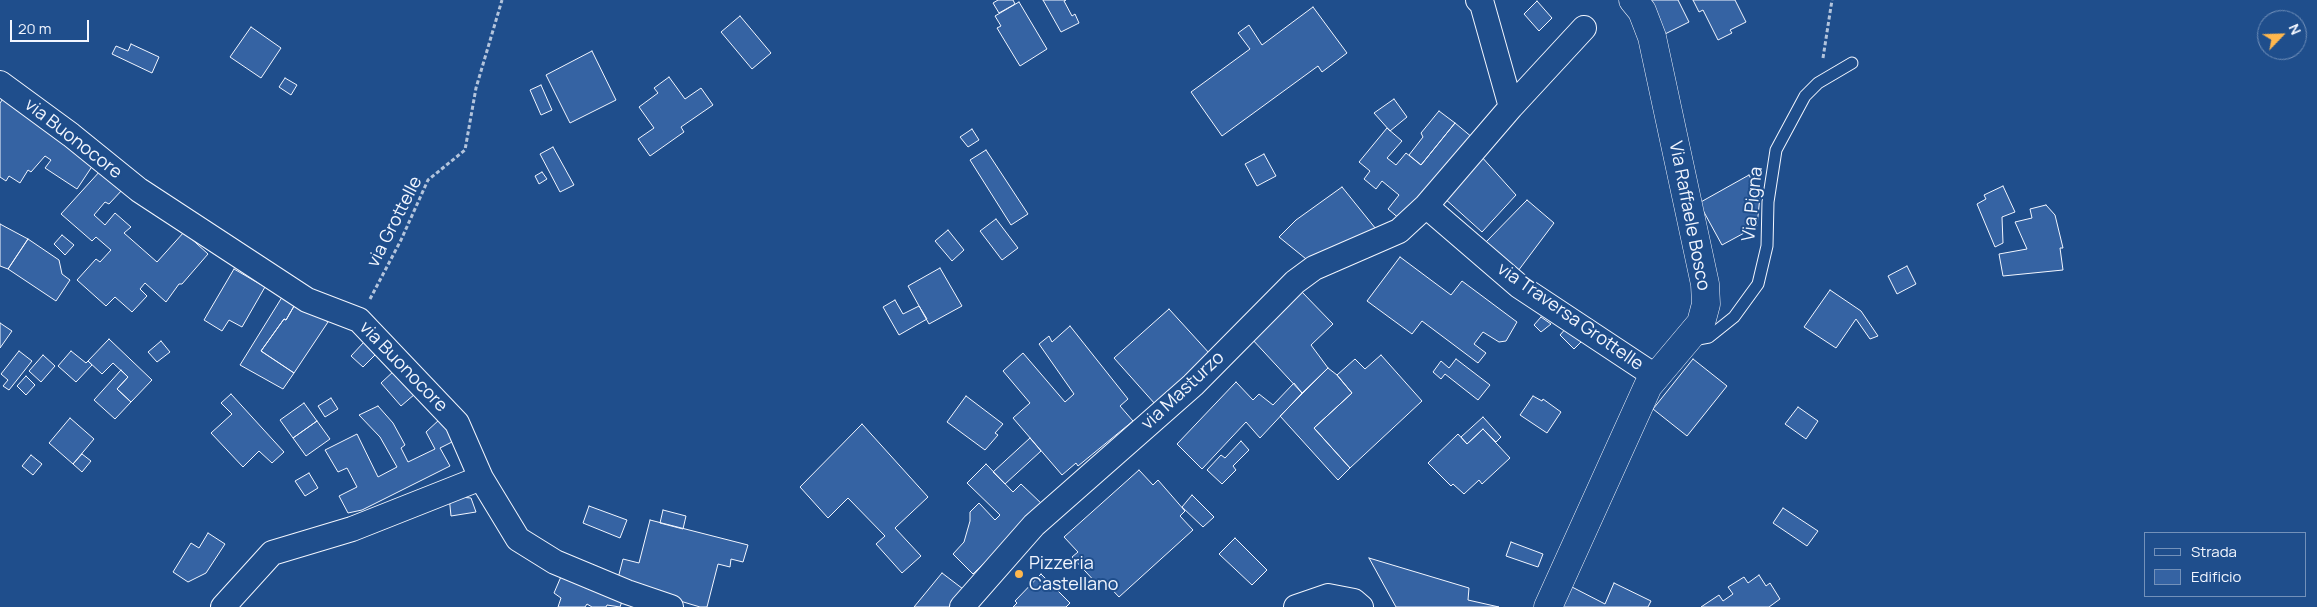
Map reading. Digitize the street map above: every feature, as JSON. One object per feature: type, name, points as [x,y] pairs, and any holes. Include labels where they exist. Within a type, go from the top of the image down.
[{"type":"street","points":[[1478,0],[1482,4],[1511,107]]},
{"type":"street","name":"Via Raffaele Bosco","points":[[1548,607],[1644,395],[1655,376],[1701,323],[1706,304],[1706,284],[1652,37],[1642,11],[1633,0]]},
{"type":"street","points":[[1426,206],[1511,107],[1584,28]]},
{"type":"street","name":"via Buonocore","points":[[0,83],[71,135],[139,190],[307,300],[359,320],[457,423],[481,478],[518,539],[555,562],[627,592],[671,607]]},
{"type":"street","name":"via Traversa Grottelle","points":[[1426,206],[1519,286],[1655,376]]},
{"type":"street","name":"via Masturzo","points":[[962,607],[1034,524],[1193,385],[1294,282],[1314,268],[1398,231],[1426,206]]},
{"type":"street","points":[[223,607],[272,553],[352,529],[481,478]]},
{"type":"street","points":[[1296,607],[1328,596],[1354,602],[1361,607]]},
{"type":"lane","name":"Via Pigna","points":[[1686,342],[1709,337],[1734,316],[1758,284],[1767,246],[1768,202],[1776,150],[1805,96],[1818,83],[1852,63]]},
{"type":"path","name":"via Grottelle","points":[[359,320],[401,240],[428,180],[465,150],[476,88],[502,0]]},
{"type":"path","points":[[1818,83],[1832,0]]},
{"type":"building","points":[[998,0],[1013,0],[1015,4],[999,13],[993,3]]},
{"type":"building","points":[[1043,0],[1066,0],[1064,1],[1072,16],[1075,14],[1079,23],[1061,32]]},
{"type":"building","points":[[1648,0],[1678,0],[1689,22],[1665,34]]},
{"type":"building","points":[[1693,0],[1735,0],[1746,22],[1730,30],[1732,33],[1718,40],[1703,10],[1699,12]]},
{"type":"building","points":[[1537,1],[1552,18],[1539,31],[1524,14]]},
{"type":"building","points":[[1019,2],[1047,49],[1020,66],[997,28],[1001,26],[995,16]]},
{"type":"building","points":[[1313,7],[1347,53],[1322,72],[1318,66],[1222,136],[1191,92],[1250,49],[1238,33],[1249,25],[1262,45]]},
{"type":"building","points":[[740,16],[771,53],[752,69],[721,32]]},
{"type":"building","points":[[251,27],[281,48],[261,78],[230,57]]},
{"type":"building","points":[[131,44],[159,57],[152,73],[112,54],[116,46],[128,51]]},
{"type":"building","points":[[592,51],[616,100],[570,123],[546,75]]},
{"type":"building","points":[[669,77],[685,99],[701,88],[713,105],[681,127],[684,132],[650,156],[638,139],[654,128],[639,107],[658,93],[654,88]]},
{"type":"building","points":[[285,78],[297,85],[291,95],[279,87]]},
{"type":"building","points":[[541,85],[552,110],[541,115],[530,90]]},
{"type":"building","points":[[5,96],[95,162],[77,189],[45,168],[51,160],[45,156],[31,172],[28,170],[20,183],[9,176],[6,181],[0,177],[0,103]]},
{"type":"building","points":[[1394,99],[1407,117],[1390,131],[1374,113]]},
{"type":"building","points":[[1439,111],[1455,123],[1421,165],[1409,155],[1423,137],[1421,133]]},
{"type":"building","points":[[1455,123],[1473,138],[1401,220],[1388,209],[1399,195],[1382,181],[1376,189],[1364,179],[1370,171],[1359,162],[1387,128],[1402,141],[1387,158],[1396,165],[1406,153],[1421,165]]},
{"type":"building","points":[[972,129],[979,140],[968,147],[960,137]]},
{"type":"building","points":[[553,147],[574,185],[560,192],[540,154]]},
{"type":"building","points":[[986,150],[1028,214],[1011,225],[970,160]]},
{"type":"building","points":[[1264,154],[1276,176],[1257,186],[1245,164]]},
{"type":"building","points":[[1480,155],[1516,195],[1482,232],[1443,197]]},
{"type":"building","points":[[101,170],[123,189],[109,204],[105,202],[94,215],[105,225],[115,213],[131,227],[124,233],[157,262],[184,232],[208,254],[182,284],[179,284],[166,302],[145,283],[140,289],[147,296],[132,312],[115,297],[106,306],[77,280],[96,259],[100,262],[111,250],[96,237],[92,241],[61,214]]},
{"type":"building","points":[[542,172],[547,179],[539,184],[535,176]]},
{"type":"building","points":[[1749,175],[1760,196],[1757,226],[1722,245],[1699,203]]},
{"type":"building","points":[[2003,186],[2015,212],[2002,217],[2003,243],[1995,247],[1977,204],[1986,199],[1984,195]]},
{"type":"building","points":[[1342,187],[1380,234],[1311,263],[1279,237],[1296,220]]},
{"type":"building","points":[[1527,200],[1554,223],[1518,271],[1486,242]]},
{"type":"building","points":[[2046,205],[2055,215],[2063,248],[2060,248],[2063,270],[2003,276],[1999,254],[2027,249],[2015,222],[2032,218],[2030,209]]},
{"type":"building","points":[[996,219],[1018,248],[1002,260],[980,231]]},
{"type":"building","points":[[0,224],[28,239],[8,269],[0,266]]},
{"type":"building","points":[[948,230],[964,250],[952,261],[935,241]]},
{"type":"building","points":[[62,235],[74,245],[65,255],[54,244]]},
{"type":"building","points":[[28,239],[59,260],[62,274],[70,280],[56,301],[8,269]]},
{"type":"building","points":[[1400,257],[1451,295],[1462,281],[1517,322],[1506,341],[1499,342],[1483,332],[1474,344],[1486,353],[1478,363],[1422,321],[1412,334],[1367,301]]},
{"type":"building","points":[[1907,266],[1916,284],[1897,294],[1888,276]]},
{"type":"building","points":[[940,268],[962,306],[929,324],[908,286]]},
{"type":"building","points":[[234,269],[265,287],[242,327],[229,320],[222,331],[204,320]]},
{"type":"building","points":[[1300,290],[1333,324],[1311,345],[1328,368],[1302,393],[1251,338]]},
{"type":"building","points":[[1830,290],[1861,311],[1878,336],[1870,339],[1856,319],[1836,348],[1804,327]]},
{"type":"building","points":[[284,294],[297,301],[286,320],[284,319],[261,351],[294,373],[283,389],[240,365]]},
{"type":"building","points":[[895,300],[903,314],[919,306],[927,319],[899,335],[883,307]]},
{"type":"building","points":[[297,301],[328,322],[294,373],[261,351],[284,319],[286,320]]},
{"type":"building","points":[[1169,309],[1210,354],[1155,404],[1114,358]]},
{"type":"building","points":[[1541,317],[1551,324],[1541,332],[1534,325]]},
{"type":"building","points":[[0,323],[12,331],[0,348]]},
{"type":"building","points":[[1070,326],[1128,399],[1120,406],[1133,421],[1078,466],[1076,463],[1062,475],[1013,418],[1030,403],[1003,371],[1023,353],[1065,402],[1074,394],[1039,344],[1049,336],[1052,342]]},
{"type":"building","points":[[1567,327],[1582,341],[1574,349],[1560,335]]},
{"type":"building","points":[[109,339],[152,380],[131,402],[117,389],[128,377],[113,363],[102,374],[88,361]]},
{"type":"building","points":[[161,341],[170,352],[157,362],[148,352]]},
{"type":"building","points":[[364,342],[375,355],[363,367],[351,356]]},
{"type":"building","points":[[19,351],[32,361],[9,390],[3,386],[8,380],[1,374]]},
{"type":"building","points":[[71,351],[86,363],[88,361],[92,365],[76,382],[58,366]]},
{"type":"building","points":[[43,355],[55,366],[41,382],[29,371]]},
{"type":"building","points":[[1381,355],[1422,401],[1350,468],[1314,428],[1352,393],[1337,375],[1355,359],[1365,369]]},
{"type":"building","points":[[1456,359],[1490,385],[1478,400],[1445,374],[1441,379],[1433,372],[1441,361],[1449,368]]},
{"type":"building","points":[[1693,359],[1727,386],[1687,436],[1653,409]]},
{"type":"building","points":[[1328,368],[1337,375],[1352,393],[1314,428],[1350,468],[1338,480],[1280,416]]},
{"type":"building","points":[[121,370],[128,377],[117,389],[131,402],[115,419],[94,400]]},
{"type":"building","points":[[395,370],[415,394],[401,406],[381,383]]},
{"type":"building","points":[[26,376],[35,385],[26,395],[17,386]]},
{"type":"building","points":[[1236,382],[1253,400],[1259,394],[1273,405],[1294,383],[1302,393],[1260,438],[1246,422],[1202,469],[1177,444]]},
{"type":"building","points":[[231,394],[284,452],[272,463],[259,451],[243,467],[211,433],[232,414],[221,403]]},
{"type":"building","points":[[966,396],[1003,424],[995,433],[998,435],[985,450],[947,422]]},
{"type":"building","points":[[1533,396],[1542,401],[1543,399],[1561,412],[1547,433],[1520,415]]},
{"type":"building","points":[[331,398],[338,409],[325,417],[318,406]]},
{"type":"building","points":[[304,403],[317,421],[293,438],[280,420]]},
{"type":"building","points":[[378,406],[393,423],[405,445],[401,448],[408,462],[435,449],[426,432],[440,419],[456,440],[440,448],[450,466],[362,510],[348,513],[339,496],[357,487],[347,468],[338,472],[325,450],[357,434],[378,477],[397,467],[380,437],[359,415]]},
{"type":"building","points":[[1798,407],[1818,421],[1806,439],[1785,424]]},
{"type":"building","points":[[1483,417],[1501,437],[1496,442],[1483,429],[1467,444],[1461,437]]},
{"type":"building","points":[[70,418],[94,439],[73,464],[49,443]]},
{"type":"building","points":[[317,421],[330,439],[306,456],[293,438]]},
{"type":"building","points":[[862,424],[928,497],[895,528],[921,556],[902,573],[876,544],[885,536],[848,498],[828,518],[800,487]]},
{"type":"building","points":[[1483,429],[1510,458],[1482,484],[1479,480],[1464,494],[1453,484],[1451,486],[1428,463],[1458,434],[1467,444]]},
{"type":"building","points":[[1030,438],[1041,451],[1005,484],[993,472]]},
{"type":"building","points":[[1241,441],[1249,450],[1233,466],[1236,470],[1222,484],[1207,470],[1221,455],[1225,458]]},
{"type":"building","points":[[82,454],[91,461],[82,472],[73,464]]},
{"type":"building","points":[[31,455],[42,464],[33,475],[22,466]]},
{"type":"building","points":[[986,464],[1013,492],[1021,484],[1043,505],[973,574],[953,554],[964,542],[970,521],[970,512],[979,503],[995,520],[1000,515],[967,483]]},
{"type":"building","points":[[1139,470],[1153,485],[1158,480],[1185,511],[1180,516],[1193,530],[1119,597],[1104,581],[1099,586],[1072,557],[1078,552],[1064,537]]},
{"type":"building","points":[[309,473],[318,488],[305,496],[295,481]]},
{"type":"building","points":[[1192,495],[1214,517],[1203,527],[1182,507]]},
{"type":"building","points":[[449,496],[471,498],[476,512],[451,516]]},
{"type":"building","points":[[589,506],[627,520],[620,538],[583,523]]},
{"type":"building","points":[[1783,508],[1818,531],[1807,546],[1773,523]]},
{"type":"building","points":[[663,510],[686,516],[683,529],[660,523]]},
{"type":"building","points":[[650,520],[748,545],[743,562],[731,559],[730,567],[718,564],[707,607],[700,607],[617,582],[623,559],[639,563]]},
{"type":"building","points":[[208,533],[225,544],[206,573],[188,582],[173,572],[191,543],[199,548]]},
{"type":"building","points":[[1235,538],[1267,570],[1252,585],[1219,554]]},
{"type":"building","points":[[1511,542],[1543,554],[1538,567],[1506,556]]},
{"type":"building","points":[[1369,558],[1469,588],[1468,600],[1499,607],[1396,607]]},
{"type":"building","points":[[563,572],[624,596],[620,607],[607,605],[606,607],[592,607],[587,604],[585,607],[558,607],[561,598],[554,593]]},
{"type":"building","points":[[942,573],[963,589],[950,607],[914,607]]},
{"type":"building","points":[[1041,574],[1070,603],[1066,607],[1013,607],[1017,603],[1015,601]]},
{"type":"building","points":[[1759,575],[1766,586],[1770,583],[1780,599],[1769,607],[1701,607],[1719,595],[1723,601],[1733,594],[1728,587],[1744,577],[1748,583]]},
{"type":"building","points":[[1614,583],[1651,601],[1648,607],[1562,607],[1572,587],[1605,604]]},
{"type":"place","name":"Pizzeria Castellano","points":[[1019,574]]}]
